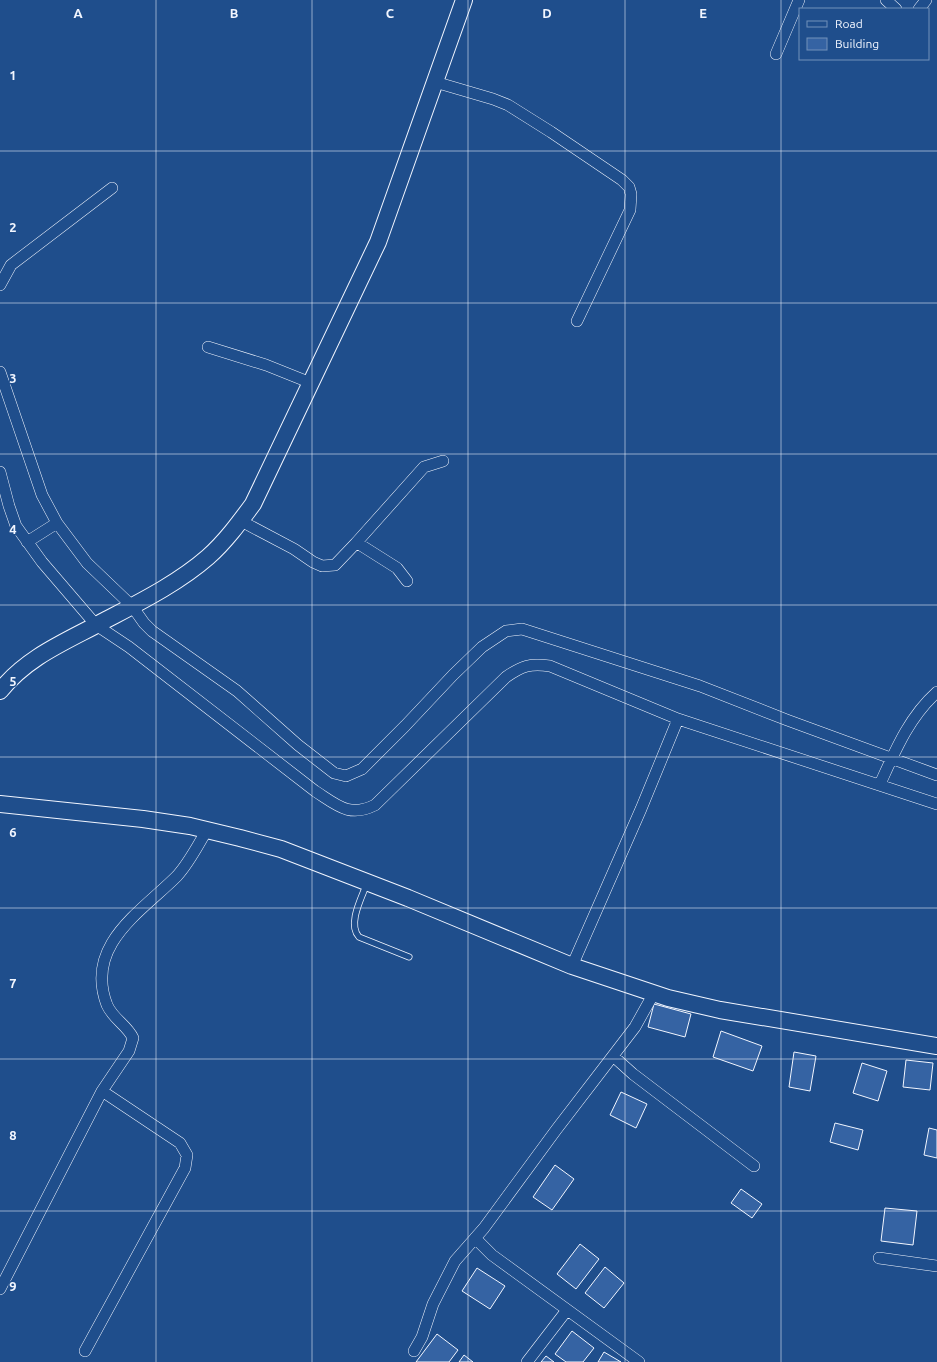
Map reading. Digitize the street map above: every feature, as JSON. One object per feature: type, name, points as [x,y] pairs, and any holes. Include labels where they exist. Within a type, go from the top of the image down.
[{"type":"main road","points":[[0,691],[29,663],[46,650],[99,624],[188,573],[208,557],[241,521],[253,504],[378,242],[464,0]]},
{"type":"main road","points":[[0,804],[136,818],[207,830],[281,849],[367,882],[572,966],[696,1006],[937,1046]]},
{"type":"street","points":[[776,54],[799,0]]},
{"type":"street","points":[[886,0],[895,8]]},
{"type":"street","points":[[435,82],[494,99],[508,105],[583,153],[622,180],[629,187],[631,201],[630,210],[577,322]]},
{"type":"street","points":[[0,285],[11,265],[112,188]]},
{"type":"street","points":[[208,347],[266,365],[310,383]]},
{"type":"street","points":[[0,372],[42,495],[55,524],[88,563],[152,631],[237,691],[298,745],[339,775],[352,775],[362,769],[482,647],[506,631],[522,629],[700,686],[892,761],[937,774]]},
{"type":"street","points":[[241,521],[294,549],[322,566],[335,565],[424,467],[443,461]]},
{"type":"street","points":[[0,472],[16,526],[30,540],[42,562],[99,624],[315,791],[340,806],[354,812],[364,810],[375,804],[506,677],[519,668],[534,664],[550,666],[678,719],[881,781],[937,804]]},
{"type":"street","points":[[30,540],[55,524]]},
{"type":"street","points":[[356,543],[397,568],[407,581]]},
{"type":"street","points":[[881,781],[892,761],[906,729],[924,704],[937,692]]},
{"type":"street","points":[[572,966],[641,809],[678,719]]},
{"type":"street","points":[[0,1289],[102,1091],[133,1044],[133,1038],[130,1031],[119,1023],[108,1007],[104,994],[102,976],[107,952],[118,933],[149,901],[178,875],[207,830]]},
{"type":"street","points":[[414,1351],[422,1337],[433,1304],[455,1261],[475,1238],[635,1027],[654,993]]},
{"type":"street","points":[[613,1056],[633,1074],[754,1166]]},
{"type":"street","points":[[85,1351],[162,1212],[187,1161],[185,1149],[180,1143],[102,1091]]},
{"type":"street","points":[[475,1238],[492,1255],[639,1362]]},
{"type":"street","points":[[879,1258],[937,1266]]},
{"type":"street","points":[[527,1362],[567,1310]]},
{"type":"lane","points":[[367,882],[354,922],[355,933],[359,937],[409,957]]},
{"type":"building","points":[[654,1004],[691,1014],[685,1037],[648,1027]]},
{"type":"building","points":[[721,1031],[762,1046],[753,1071],[713,1057]]},
{"type":"building","points":[[794,1052],[816,1056],[810,1091],[789,1087]]},
{"type":"building","points":[[906,1060],[933,1063],[930,1090],[903,1087]]},
{"type":"building","points":[[862,1063],[887,1071],[878,1101],[853,1093]]},
{"type":"building","points":[[621,1092],[647,1104],[636,1128],[610,1115]]},
{"type":"building","points":[[835,1123],[863,1130],[858,1150],[830,1142]]},
{"type":"building","points":[[929,1128],[937,1130],[937,1158],[924,1155]]},
{"type":"building","points":[[555,1165],[574,1179],[552,1210],[533,1197]]},
{"type":"building","points":[[741,1189],[762,1204],[752,1218],[731,1203]]},
{"type":"building","points":[[885,1208],[917,1211],[913,1245],[881,1241]]},
{"type":"building","points":[[580,1244],[599,1259],[576,1289],[557,1274]]},
{"type":"building","points":[[605,1267],[624,1283],[604,1308],[585,1293]]},
{"type":"building","points":[[477,1268],[505,1286],[490,1309],[462,1291]]},
{"type":"building","points":[[572,1331],[594,1348],[583,1362],[566,1362],[555,1354]]},
{"type":"building","points":[[437,1334],[458,1350],[449,1362],[416,1362]]},
{"type":"building","points":[[604,1352],[621,1362],[598,1362]]},
{"type":"building","points":[[464,1355],[473,1362],[459,1362]]},
{"type":"building","points":[[546,1356],[554,1362],[541,1362]]}]
